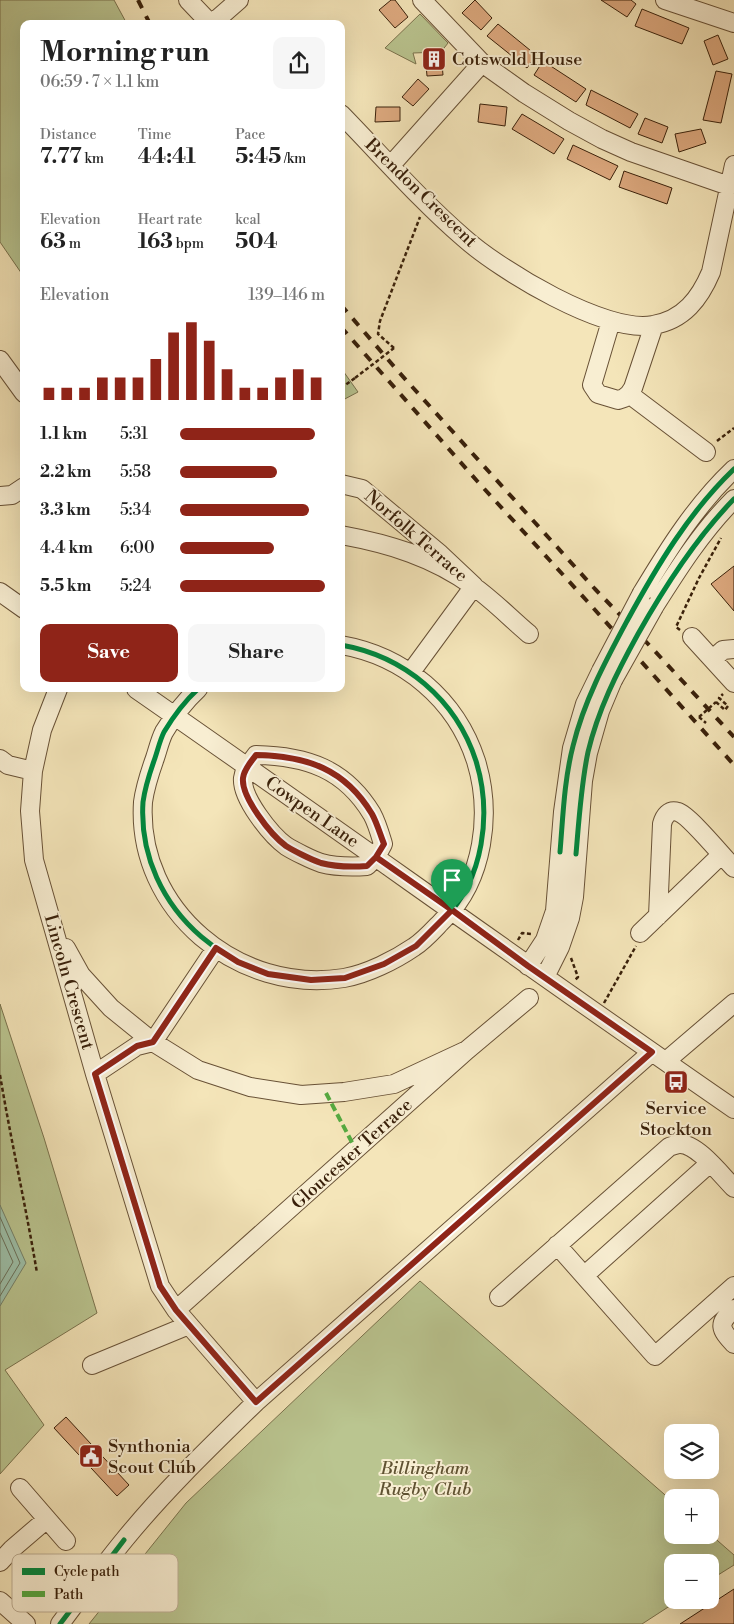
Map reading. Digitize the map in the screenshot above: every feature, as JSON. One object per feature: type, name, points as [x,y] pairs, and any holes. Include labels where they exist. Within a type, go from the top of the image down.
[{"type":"street","points":[[188,0],[207,20]]},
{"type":"street","points":[[216,20],[239,0]]},
{"type":"street","points":[[422,0],[482,63],[524,93],[602,139],[631,152],[729,186]]},
{"type":"street","points":[[665,0],[734,23]]},
{"type":"street","points":[[391,165],[482,63]]},
{"type":"street","name":"Brendon Crescent","points":[[345,118],[426,203],[464,239],[505,269],[553,296],[611,321],[630,326],[654,325],[666,322],[695,303],[711,272],[734,165]]},
{"type":"street","points":[[611,321],[592,385],[598,394],[618,400],[629,394],[633,388],[654,325]]},
{"type":"street","points":[[0,360],[20,388]]},
{"type":"street","points":[[629,394],[704,453]]},
{"type":"street","points":[[545,977],[560,947],[570,918],[574,896],[583,781],[588,752],[600,711],[607,676],[642,593],[677,536],[704,501],[734,469]]},
{"type":"street","name":"Norfolk Terrace","points":[[345,485],[362,489],[440,554],[474,586],[412,672]]},
{"type":"street","points":[[0,496],[12,495],[20,490]]},
{"type":"street","points":[[528,966],[545,940],[554,911],[563,812],[572,748],[585,704],[607,676],[654,607],[682,561],[719,514],[734,499]]},
{"type":"street","points":[[345,537],[397,547],[442,566],[474,586],[529,634]]},
{"type":"street","points":[[0,592],[20,606]]},
{"type":"street","points":[[692,637],[734,682]]},
{"type":"street","points":[[196,692],[164,732],[150,772],[144,801],[145,836],[154,870],[170,903],[193,930],[238,962],[268,974],[311,980],[345,978],[384,964],[416,946],[452,910],[462,896],[472,876],[479,854],[483,828],[483,799],[472,747],[456,720],[440,700],[412,672],[376,654],[345,646]]},
{"type":"street","points":[[713,659],[723,650],[734,649]]},
{"type":"street","name":"Lincoln Crescent","points":[[57,692],[42,730],[33,770],[30,811],[34,860],[95,1074],[160,1286],[176,1310],[256,1402]]},
{"type":"street","name":"Cowpen Lane","points":[[140,692],[734,1109]]},
{"type":"street","name":"Cowpen Lane","points":[[256,755],[282,755],[304,760],[328,770],[353,788],[372,815],[384,844],[376,857],[367,866],[347,867],[321,862],[286,846],[261,820],[248,797],[243,779],[247,767],[256,755]]},
{"type":"street","points":[[0,759],[8,765],[33,770]]},
{"type":"street","points":[[658,916],[662,824],[664,817],[669,812],[678,812],[688,818],[734,868]]},
{"type":"street","points":[[640,933],[721,854]]},
{"type":"street","points":[[53,926],[81,975],[111,1008],[153,1042],[198,1070],[250,1087],[301,1095],[344,1092],[394,1084],[467,1050]]},
{"type":"street","points":[[95,1074],[137,1046],[153,1042],[216,948]]},
{"type":"street","name":"Gloucester Terrace","points":[[176,1310],[467,1050],[529,998]]},
{"type":"street","points":[[113,1554],[163,1496],[256,1402],[659,1057],[734,1003]]},
{"type":"street","points":[[394,1084],[406,1106]]},
{"type":"street","points":[[499,1297],[669,1147],[680,1144],[689,1146],[710,1163],[734,1188]]},
{"type":"street","points":[[586,1276],[710,1163]]},
{"type":"street","points":[[558,1245],[655,1356],[734,1286]]},
{"type":"street","points":[[734,1309],[726,1316],[722,1324],[723,1332],[734,1344]]},
{"type":"street","points":[[90,1366],[189,1325]]},
{"type":"street","points":[[20,1488],[66,1541]]},
{"type":"street","points":[[0,1562],[47,1519]]},
{"type":"street","points":[[0,1601],[12,1612]]},
{"type":"street","points":[[12,1612],[26,1624]]},
{"type":"street","points":[[60,1624],[69,1612]]},
{"type":"path","points":[[345,386],[394,348],[378,334],[380,321],[426,203]]},
{"type":"path","points":[[704,453],[734,428]]},
{"type":"path","points":[[676,627],[722,535]]},
{"type":"path","points":[[706,723],[699,717],[716,702],[725,710],[728,706],[719,698]]},
{"type":"path","points":[[598,1013],[639,942],[640,933]]},
{"type":"path","points":[[0,1075],[37,1273]]},
{"type":"green space","points":[[0,0],[114,0],[125,20],[20,20],[20,271],[0,242]]},
{"type":"green space","points":[[420,14],[448,43],[441,52],[413,53],[416,64],[385,48]]},
{"type":"green space","points":[[345,374],[358,392],[345,399]]},
{"type":"green space","points":[[0,1004],[44,1138],[97,1313],[5,1370],[44,1425],[0,1474]]},
{"type":"green space","name":"Billingham Rugby Club","points":[[420,1281],[664,1494],[664,1544],[719,1544],[719,1542],[734,1555],[734,1565],[719,1574],[719,1554],[664,1554],[665,1609],[642,1624],[89,1624],[99,1612],[178,1612],[178,1554],[145,1554],[186,1503]]},
{"type":"water","points":[[0,1205],[26,1263],[0,1306]]},
{"type":"building","points":[[391,0],[395,0],[408,17],[395,28],[379,10]]},
{"type":"building","points":[[475,0],[492,18],[481,30],[462,13]]},
{"type":"building","points":[[601,0],[631,0],[636,4],[627,17]]},
{"type":"building","points":[[642,9],[689,28],[682,44],[635,26]]},
{"type":"building","points":[[498,24],[536,55],[527,68],[487,36]]},
{"type":"building","points":[[718,35],[728,59],[713,65],[704,41]]},
{"type":"building","name":"Cotswold House","points":[[441,52],[442,64],[426,65],[426,53]]},
{"type":"building","points":[[543,61],[586,89],[576,102],[534,75]]},
{"type":"building","name":"Cotswold House","points":[[442,64],[443,75],[427,76],[426,65]]},
{"type":"building","points":[[716,71],[732,74],[721,123],[703,120]]},
{"type":"building","points":[[418,79],[429,89],[413,106],[402,97]]},
{"type":"building","points":[[591,90],[638,114],[630,128],[586,105]]},
{"type":"building","points":[[480,104],[507,107],[505,126],[478,122]]},
{"type":"building","points":[[376,107],[400,107],[400,121],[375,122]]},
{"type":"building","points":[[522,114],[564,139],[554,154],[512,129]]},
{"type":"building","points":[[645,118],[668,127],[662,143],[638,134]]},
{"type":"building","points":[[701,129],[706,143],[679,152],[675,134]]},
{"type":"building","points":[[573,145],[618,166],[610,180],[567,159]]},
{"type":"building","points":[[624,171],[672,188],[667,204],[619,187]]},
{"type":"building","points":[[734,566],[734,611],[711,584]]},
{"type":"building","name":"Synthonia Scout Club","points":[[66,1417],[129,1485],[117,1496],[54,1428]]},
{"type":"building","points":[[734,1589],[734,1624],[680,1624],[703,1609],[719,1609],[719,1599]]},
{"type":"railway","points":[[138,0],[148,20]]},
{"type":"railway","points":[[345,310],[397,370],[595,589],[734,737]]},
{"type":"railway","points":[[345,332],[478,482],[734,765]]},
{"type":"marked path","points":[[326,1093],[356,1150]]},
{"type":"cycle path","points":[[560,852],[564,799],[570,759],[583,713],[596,682],[627,621],[662,560],[688,521],[734,469]]},
{"type":"cycle path","points":[[576,854],[582,790],[588,752],[597,721],[609,692],[638,634],[670,581],[706,530],[734,499]]},
{"type":"cycle path","points":[[195,692],[164,732],[143,802],[145,841],[157,877],[176,910],[202,937],[232,958],[267,973],[305,980],[344,978],[362,973],[390,961],[418,944],[458,903],[476,865],[481,844],[483,802],[481,781],[476,761],[467,739],[455,718],[441,700],[425,684],[406,670],[386,659],[345,646]]},
{"type":"cycle path","points":[[113,1554],[124,1540]]},
{"type":"cycle path","points":[[60,1624],[69,1612]]},
{"type":"place","name":"Cotswold House","points":[[434,59]]},
{"type":"place","name":"Service Stockton","points":[[676,1082]]},
{"type":"place","name":"Synthonia Scout Club","points":[[91,1456]]},
{"type":"route","points":[[452,910],[376,857],[367,866],[347,867],[321,862],[286,846],[261,820],[248,797],[243,779],[247,767],[256,755],[282,755],[304,760],[328,770],[353,788],[372,815],[384,844],[376,857],[430,896],[452,910],[416,946],[384,964],[345,978],[311,980],[268,974],[238,962],[216,948],[153,1042],[137,1046],[95,1074],[160,1286],[176,1310],[256,1402],[652,1052],[528,966],[452,910]]}]
